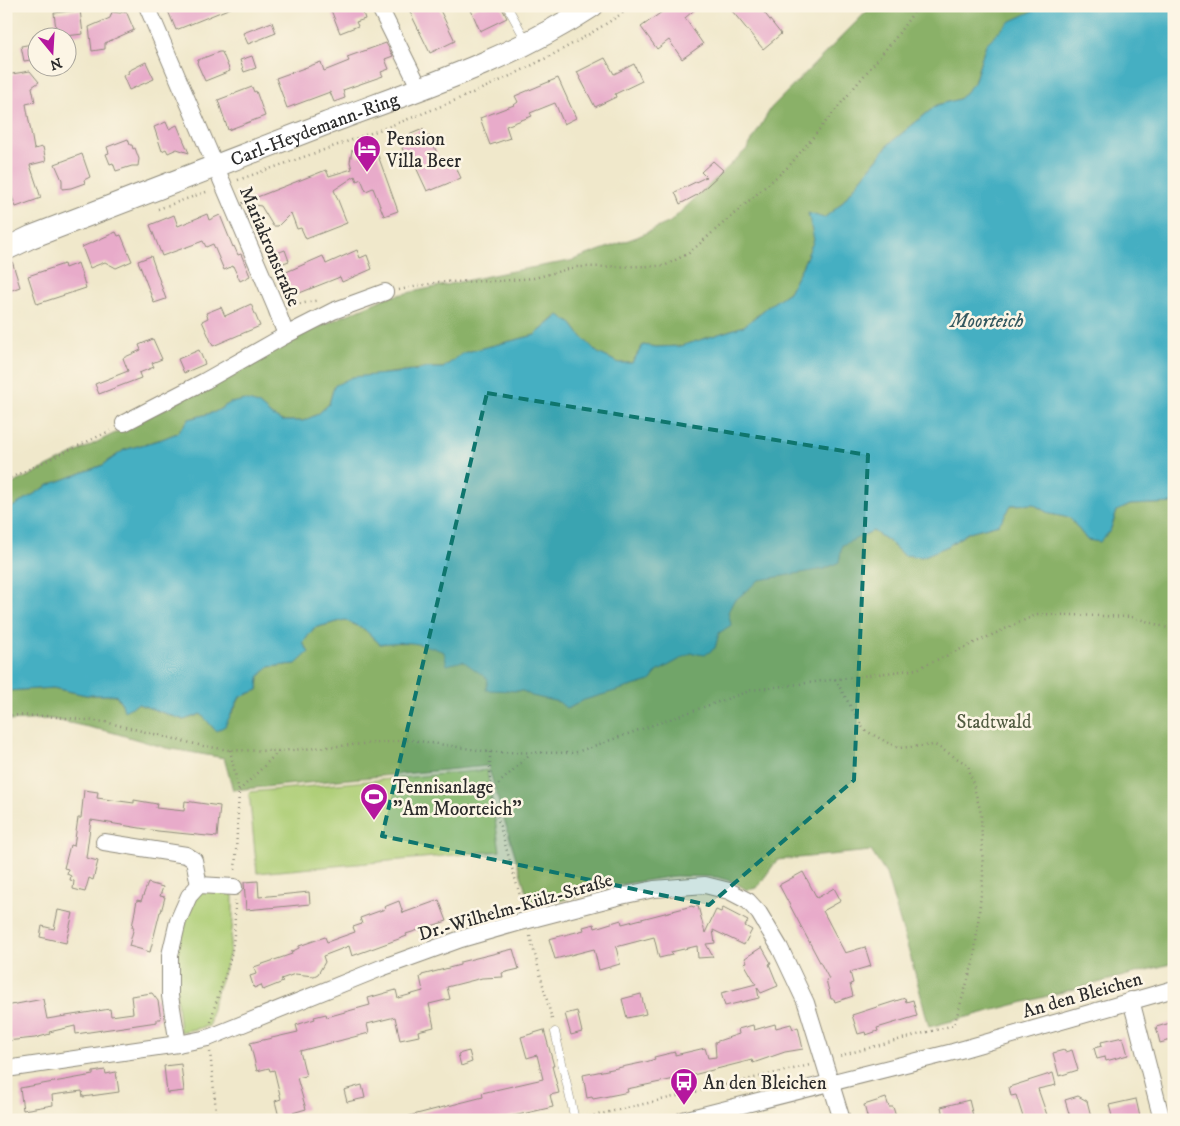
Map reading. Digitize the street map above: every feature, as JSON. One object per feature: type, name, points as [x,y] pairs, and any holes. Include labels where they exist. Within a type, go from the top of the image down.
[{"type":"main road","name":"Carl-Heydemann-Ring","points":[[6,249],[31,237],[420,89],[528,44],[592,6]]},
{"type":"main road","name":"Carl-Heydemann-Ring","points":[[6,236],[12,238],[31,237]]},
{"type":"street","name":"Mariakronstraße","points":[[147,6],[286,335]]},
{"type":"street","points":[[384,8],[420,89]]},
{"type":"street","name":"Mariakronstraße","points":[[124,424],[333,311],[385,292]]},
{"type":"street","points":[[104,842],[186,855],[194,860],[199,885]]},
{"type":"street","points":[[199,885],[234,887]]},
{"type":"street","points":[[178,1044],[170,996],[170,955],[178,922],[189,896],[199,885]]},
{"type":"street","name":"Dr.-Wilhelm-Külz-Straße","points":[[6,1069],[208,1038],[381,968],[461,939],[528,924],[654,889],[705,885],[718,887],[739,895],[748,901],[759,913],[780,948],[806,1002],[842,1120]]},
{"type":"street","name":"An den Bleichen","points":[[682,1120],[953,1052],[1174,989]]},
{"type":"street","points":[[1131,1000],[1162,1120]]},
{"type":"lane","points":[[507,6],[528,44]]},
{"type":"lane","points":[[555,1032],[576,1120]]},
{"type":"path","points":[[385,292],[439,282],[534,278],[576,267],[664,266],[689,254],[789,166],[896,37],[918,6]]},
{"type":"path","points":[[6,480],[124,424]]},
{"type":"path","points":[[6,715],[47,716],[105,722],[203,746],[230,750],[279,751],[412,740],[490,752],[530,754],[574,753],[752,690],[917,669],[1038,614],[1133,617],[1174,630]]},
{"type":"path","points":[[576,1120],[824,1061],[954,1025],[974,960],[983,876],[981,813],[968,765],[935,745],[898,748],[864,730],[835,679]]},
{"type":"path","points":[[239,791],[279,751]]},
{"type":"path","points":[[490,752],[490,792],[528,924],[555,1032]]},
{"type":"path","points":[[490,792],[530,754]]},
{"type":"path","points":[[208,1038],[217,1120]]},
{"type":"highlighted area","points":[[487,393],[868,455],[854,780],[709,905],[382,836]]},
{"type":"green space","points":[[872,6],[1048,6],[1035,10],[986,44],[974,83],[959,99],[937,105],[890,143],[840,205],[824,218],[789,292],[744,326],[681,346],[656,347],[643,345],[632,363],[619,363],[598,353],[572,324],[558,315],[535,335],[463,353],[443,368],[427,368],[383,374],[334,386],[329,404],[318,414],[303,421],[282,421],[258,404],[230,403],[215,412],[189,419],[177,433],[124,450],[103,465],[49,485],[6,511],[6,487],[162,410],[295,337],[388,297],[570,261],[637,237],[670,222],[747,149],[771,108]]},
{"type":"green space","name":"Stadtwald","points":[[1174,503],[1174,963],[929,1027],[886,874],[871,851],[777,860],[757,888],[747,890],[734,882],[716,877],[675,876],[624,884],[531,908],[488,766],[233,790],[224,758],[166,748],[111,732],[51,719],[6,721],[6,691],[53,688],[86,695],[116,695],[122,704],[138,704],[184,720],[201,714],[216,731],[233,712],[240,697],[258,690],[259,677],[268,667],[296,664],[302,643],[314,628],[345,620],[365,630],[380,644],[400,641],[415,642],[449,653],[470,665],[488,679],[486,690],[523,691],[532,696],[559,702],[568,709],[584,700],[650,681],[657,672],[691,653],[715,648],[719,633],[731,625],[728,611],[733,602],[759,580],[825,569],[839,562],[842,545],[873,531],[888,541],[903,555],[948,546],[969,532],[999,524],[1012,505],[1033,504],[1050,514],[1070,518],[1087,540],[1110,531],[1117,511],[1130,505]]},
{"type":"green space","name":"Tennisanlage \"Am Moorteich\"","points":[[487,770],[500,851],[257,873],[249,792]]},
{"type":"green space","points":[[200,887],[231,888],[233,896],[233,921],[229,956],[213,1003],[209,1026],[180,1032],[172,956]]},
{"type":"water","name":"Moorteich","points":[[1048,6],[1174,6],[1174,503],[1130,505],[1117,511],[1110,531],[1100,542],[1087,540],[1070,518],[1050,514],[1033,504],[1012,505],[999,524],[969,532],[948,546],[922,557],[903,555],[888,541],[873,531],[842,545],[839,562],[824,569],[759,580],[733,602],[728,612],[731,625],[719,633],[715,648],[705,655],[691,653],[657,672],[650,681],[584,700],[567,709],[559,702],[532,696],[523,691],[486,690],[488,679],[463,661],[447,665],[444,652],[420,644],[380,644],[365,630],[345,620],[314,628],[303,643],[309,652],[296,664],[268,667],[259,677],[258,690],[240,697],[225,726],[216,731],[201,714],[184,720],[138,704],[124,711],[116,695],[86,695],[53,688],[6,691],[6,511],[49,485],[103,465],[124,450],[177,433],[189,419],[215,412],[230,403],[245,400],[258,404],[282,421],[303,421],[318,414],[329,404],[334,386],[352,377],[427,368],[443,368],[463,353],[535,335],[559,315],[572,324],[598,353],[619,363],[632,363],[643,345],[656,347],[681,346],[744,326],[789,292],[814,240],[808,213],[824,218],[840,205],[890,143],[937,105],[959,99],[974,83],[986,44],[1009,22]]},
{"type":"building","points":[[166,6],[233,6],[233,7],[176,30]]},
{"type":"building","points":[[332,6],[361,6],[365,19],[356,22],[358,26],[340,33],[331,10],[333,9]]},
{"type":"building","points":[[407,6],[438,6],[455,41],[430,53]]},
{"type":"building","points":[[478,6],[501,6],[507,18],[480,31],[471,10]]},
{"type":"building","points":[[670,6],[699,6],[685,18],[703,44],[682,59],[669,40],[657,49],[641,27]]},
{"type":"building","points":[[728,6],[759,6],[781,34],[763,49]]},
{"type":"building","points":[[80,10],[83,34],[78,35],[78,28],[56,28],[54,13]]},
{"type":"building","points":[[126,11],[134,30],[105,43],[105,49],[92,51],[89,27],[110,18],[112,12],[120,13]]},
{"type":"building","points":[[272,22],[276,33],[248,44],[243,33]]},
{"type":"building","points":[[386,43],[393,56],[385,59],[389,69],[381,72],[383,76],[343,90],[345,98],[334,102],[330,92],[287,108],[276,78],[321,62],[324,71],[349,61],[347,57]]},
{"type":"building","points":[[28,45],[28,60],[24,61],[21,46]]},
{"type":"building","points":[[222,52],[230,71],[205,81],[197,63],[198,60]]},
{"type":"building","points":[[252,56],[256,68],[244,72],[240,60]]},
{"type":"building","points":[[605,58],[614,74],[634,64],[642,81],[615,94],[616,97],[595,107],[577,72]]},
{"type":"building","points":[[146,62],[154,79],[129,90],[123,76],[129,73],[128,71]]},
{"type":"building","points":[[28,71],[28,78],[36,78],[39,82],[32,87],[35,102],[26,104],[34,149],[43,147],[46,161],[30,165],[41,198],[16,207],[6,182],[6,75]]},
{"type":"building","points":[[558,78],[576,118],[564,124],[555,103],[530,113],[532,116],[506,126],[510,138],[490,145],[480,118],[514,105],[518,102],[515,96]]},
{"type":"building","points":[[252,87],[254,92],[256,91],[265,116],[228,130],[218,100]]},
{"type":"building","points":[[166,122],[169,129],[177,125],[189,153],[177,149],[168,153],[166,149],[162,151],[154,127]]},
{"type":"building","points":[[423,129],[426,137],[430,136],[442,166],[453,161],[461,178],[427,191],[414,163],[408,165],[399,139]]},
{"type":"building","points":[[128,139],[133,149],[135,148],[139,159],[138,166],[116,171],[113,163],[110,164],[106,154],[109,153],[107,147]]},
{"type":"building","points":[[352,150],[358,156],[376,150],[398,211],[384,216],[373,188],[366,191],[361,179],[357,181],[355,176],[334,190],[347,223],[306,239],[301,228],[297,229],[291,213],[278,226],[273,226],[261,206],[242,203],[326,170],[329,176],[352,169],[350,162]]},
{"type":"building","points":[[82,154],[90,177],[84,180],[85,183],[62,189],[62,180],[55,164]]},
{"type":"building","points":[[713,161],[723,170],[721,173],[697,195],[680,204],[675,192],[706,177],[701,172]]},
{"type":"building","points":[[207,214],[209,220],[220,215],[233,247],[238,255],[241,254],[250,276],[240,281],[233,266],[224,270],[213,244],[206,247],[203,241],[162,256],[150,225],[174,215],[178,226]]},
{"type":"building","points":[[116,232],[118,236],[121,235],[132,261],[116,268],[105,262],[90,268],[82,247]]},
{"type":"building","points":[[285,250],[289,261],[278,265],[274,254]]},
{"type":"building","points":[[357,250],[360,258],[367,255],[372,269],[342,282],[340,277],[297,294],[295,288],[292,290],[284,273],[323,256],[326,264]]},
{"type":"building","points":[[151,256],[166,299],[154,303],[138,261]]},
{"type":"building","points":[[12,261],[20,287],[6,292],[6,262]]},
{"type":"building","points":[[78,263],[86,288],[37,304],[28,276],[64,264],[65,268]]},
{"type":"building","points":[[251,304],[260,326],[213,346],[202,321],[208,318],[206,313],[221,307],[225,316]]},
{"type":"building","points":[[153,339],[162,359],[152,363],[154,367],[139,373],[141,378],[99,394],[95,384],[128,371],[123,358],[141,350],[139,345]]},
{"type":"building","points":[[199,350],[205,364],[184,373],[178,359]]},
{"type":"building","points":[[84,790],[98,792],[97,798],[134,803],[134,800],[157,804],[156,808],[184,811],[185,801],[220,806],[217,837],[158,831],[91,820],[86,858],[98,861],[93,880],[89,878],[85,892],[73,889],[74,881],[70,880],[71,876],[67,874],[68,869],[64,868],[70,845],[74,846],[78,818],[81,818]]},
{"type":"building","points":[[803,872],[817,898],[834,888],[841,901],[823,911],[845,953],[865,947],[871,966],[850,972],[853,983],[850,984],[853,996],[835,1002],[834,999],[831,999],[826,980],[829,979],[779,885]]},
{"type":"building","points":[[258,881],[259,897],[309,892],[310,904],[246,910],[244,882]]},
{"type":"building","points":[[148,883],[163,887],[160,896],[165,897],[150,952],[129,946],[134,927],[132,927],[137,900],[141,901]]},
{"type":"building","points":[[439,900],[447,921],[406,934],[407,936],[352,956],[349,946],[323,956],[325,962],[318,974],[314,976],[295,974],[281,979],[283,982],[263,990],[261,985],[254,988],[250,976],[256,974],[254,967],[292,954],[291,952],[299,948],[299,946],[325,937],[327,942],[355,932],[353,927],[362,924],[360,918],[385,909],[384,907],[399,901],[403,913]]},
{"type":"building","points":[[698,906],[705,933],[716,910],[721,912],[723,908],[748,921],[745,926],[752,930],[744,945],[713,930],[715,943],[706,944],[713,957],[698,958],[697,946],[671,952],[672,955],[659,958],[654,937],[616,947],[620,964],[599,970],[594,949],[555,959],[549,939],[584,930],[583,927],[594,924],[595,928],[621,920],[622,924]]},
{"type":"building","points":[[58,910],[73,913],[66,943],[40,937],[42,926],[54,929]]},
{"type":"building","points":[[762,947],[771,963],[769,964],[778,986],[761,993],[757,987],[759,998],[725,1006],[721,993],[756,984],[744,963],[747,962],[745,958]]},
{"type":"building","points":[[513,949],[519,969],[502,973],[503,977],[482,978],[447,987],[450,999],[429,1004],[434,1027],[418,1031],[419,1036],[400,1040],[395,1017],[367,1024],[369,1033],[300,1051],[306,1076],[297,1078],[306,1109],[279,1117],[275,1101],[281,1099],[274,1070],[270,1071],[269,1068],[257,1071],[250,1043],[298,1032],[296,1025],[315,1019],[314,1017],[326,1014],[327,1017],[370,1005],[368,998],[396,990],[398,998],[423,991],[420,977],[422,975],[460,965],[460,962]]},
{"type":"building","points":[[152,993],[158,1001],[161,1019],[157,1019],[157,1022],[76,1034],[75,1026],[49,1032],[50,1034],[35,1038],[6,1041],[6,1006],[43,999],[47,1019],[110,1009],[111,1016],[133,1013],[131,996]]},
{"type":"building","points":[[641,994],[646,1014],[627,1018],[622,999]]},
{"type":"building","points":[[905,998],[906,1002],[913,1000],[917,1016],[877,1028],[878,1031],[866,1035],[865,1032],[858,1034],[852,1015]]},
{"type":"building","points":[[577,1011],[582,1032],[571,1035],[565,1014]]},
{"type":"building","points":[[1174,1022],[1174,1039],[1160,1043],[1156,1027]]},
{"type":"building","points":[[775,1024],[776,1028],[791,1024],[793,1029],[798,1027],[803,1049],[785,1052],[753,1063],[752,1060],[627,1089],[628,1092],[593,1099],[592,1097],[587,1098],[583,1075],[646,1062],[655,1059],[654,1057],[675,1052],[675,1055],[705,1048],[708,1058],[716,1057],[715,1042],[739,1034],[738,1029],[753,1025],[754,1030]]},
{"type":"building","points":[[544,1030],[559,1093],[550,1095],[553,1107],[496,1120],[410,1120],[409,1116],[483,1097],[482,1093],[543,1079],[537,1055],[527,1058],[521,1037]]},
{"type":"building","points":[[1123,1037],[1128,1055],[1106,1061],[1105,1057],[1097,1059],[1094,1048],[1102,1046],[1101,1042]]},
{"type":"building","points":[[1064,1050],[1065,1052],[1072,1050],[1078,1070],[1059,1076],[1053,1053]]},
{"type":"building","points":[[469,1051],[472,1062],[461,1066],[458,1054]]},
{"type":"building","points":[[181,1064],[184,1091],[167,1093],[164,1066]]},
{"type":"building","points":[[105,1070],[106,1074],[116,1072],[119,1092],[83,1097],[82,1091],[52,1095],[53,1105],[23,1110],[20,1088],[93,1075],[93,1072]]},
{"type":"building","points":[[1053,1073],[1056,1085],[1038,1089],[1047,1115],[1045,1116],[1046,1120],[1024,1120],[1016,1095],[1011,1096],[1009,1087]]},
{"type":"building","points":[[362,1085],[365,1098],[347,1102],[344,1090]]},
{"type":"building","points":[[1078,1096],[1087,1101],[1092,1120],[1071,1120],[1065,1100]]},
{"type":"building","points":[[886,1098],[889,1107],[893,1107],[897,1120],[868,1120],[864,1105]]},
{"type":"building","points":[[1136,1099],[1140,1117],[1131,1120],[1113,1120],[1109,1105]]},
{"type":"building","points":[[969,1100],[974,1120],[944,1120],[941,1107]]},
{"type":"place","name":"Pension Villa Beer","points":[[367,173]]},
{"type":"place","name":"Tennisanlage \"Am Moorteich\"","points":[[374,821]]},
{"type":"place","name":"An den Bleichen","points":[[684,1106]]}]
